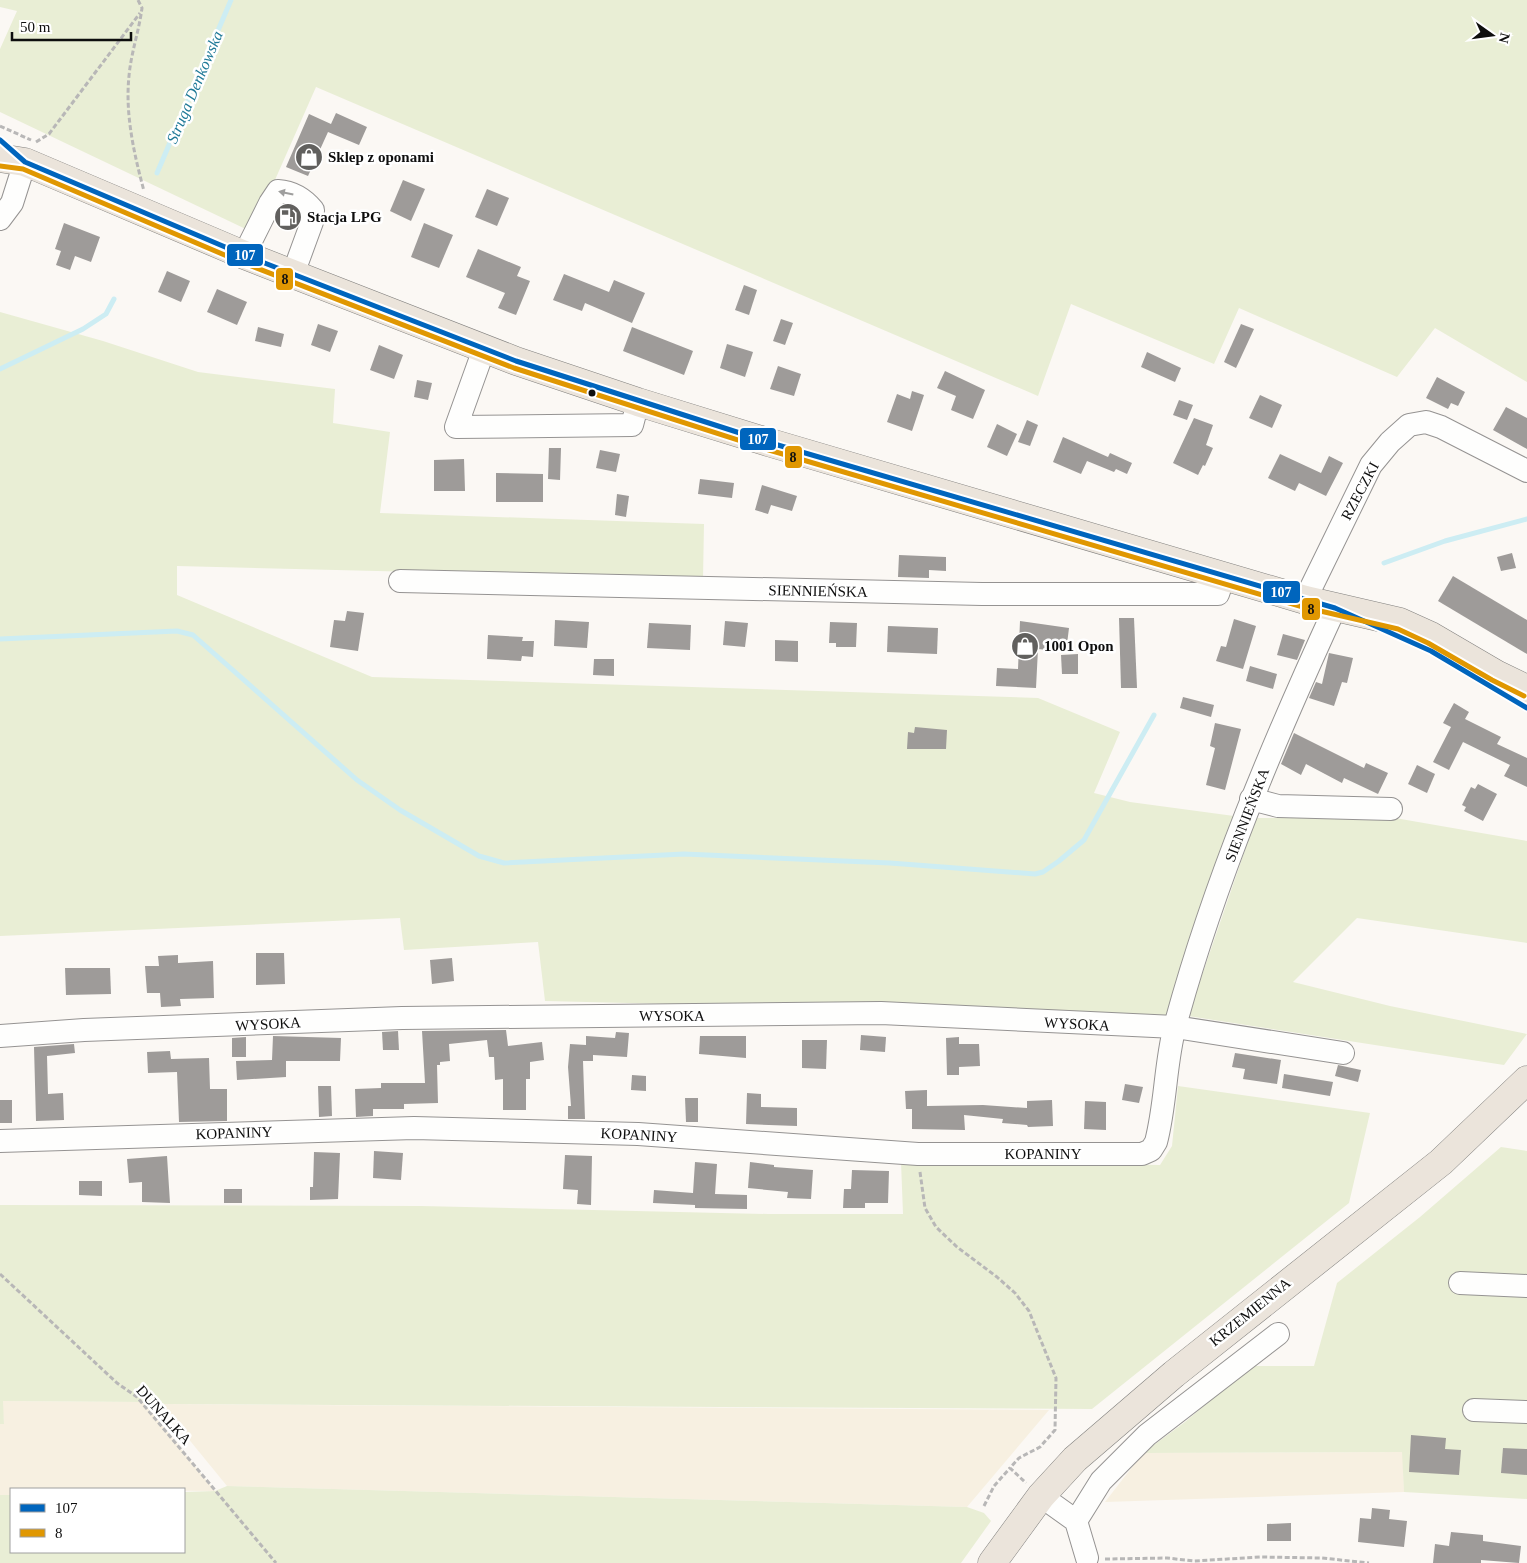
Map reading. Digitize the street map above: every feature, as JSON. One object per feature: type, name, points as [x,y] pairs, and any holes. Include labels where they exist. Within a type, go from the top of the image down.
[{"type":"main road","points":[[0,140],[244,255],[484,349],[638,402],[1305,600],[1400,622],[1431,636],[1496,674],[1526,695]]},
{"type":"main road","name":"KRZEMIENNA","points":[[992,1563],[1041,1496],[1070,1464],[1116,1422],[1299,1273],[1441,1162],[1527,1080]]},
{"type":"street","points":[[0,197],[26,152]]},
{"type":"street","points":[[0,219],[12,203],[26,152]]},
{"type":"street","points":[[244,255],[270,203],[278,192],[287,192],[305,200],[313,210],[312,222],[292,274]]},
{"type":"street","points":[[484,349],[456,427],[632,425],[638,402]]},
{"type":"street","name":"RZECZKI","points":[[1305,600],[1371,465],[1390,442],[1409,426],[1426,422],[1441,427],[1527,471]]},
{"type":"street","name":"SIENNIEŃSKA","points":[[400,581],[982,594],[1218,594],[1224,576]]},
{"type":"street","name":"SIENNIEŃSKA","points":[[1175,1028],[1211,912],[1251,799],[1291,704],[1335,608]]},
{"type":"street","points":[[1251,799],[1278,806],[1391,809]]},
{"type":"street","name":"WYSOKA","points":[[0,1036],[84,1030],[207,1027],[402,1018],[871,1013],[1175,1028],[1343,1053]]},
{"type":"street","name":"KOPANINY","points":[[0,1141],[414,1128],[638,1134],[918,1154],[1142,1154],[1151,1150],[1159,1131],[1175,1028]]},
{"type":"street","points":[[1460,1282],[1527,1286]]},
{"type":"street","points":[[1076,1521],[1101,1480],[1147,1435],[1278,1334]]},
{"type":"street","points":[[1474,1410],[1527,1412]]},
{"type":"street","points":[[1041,1496],[1076,1521],[1087,1558]]},
{"type":"path","points":[[138,0],[142,8]]},
{"type":"path","points":[[135,189],[144,194],[129,118],[129,77],[144,0]]},
{"type":"path","points":[[0,126],[26,152],[50,134],[142,8]]},
{"type":"path","points":[[918,1154],[925,1208],[936,1227],[957,1247],[997,1277],[1030,1311],[1056,1378],[1055,1430],[1040,1446],[1019,1458],[994,1486],[984,1506]]},
{"type":"path","name":"DUNALKA","points":[[0,1274],[117,1383],[137,1397],[276,1563]]},
{"type":"path","points":[[1010,1468],[1041,1496]]},
{"type":"path","points":[[1087,1558],[1167,1558],[1194,1561],[1260,1557],[1322,1558],[1369,1563]]},
{"type":"shaded area","points":[[2,1401],[143,1402],[215,1491],[185,1491],[185,1488],[10,1488],[10,1495],[0,1495],[0,1424],[4,1424]]},
{"type":"shaded area","points":[[160,1404],[1049,1410],[967,1507],[227,1486]]},
{"type":"shaded area","points":[[1403,1452],[1404,1492],[1105,1502],[1143,1453]]},
{"type":"green space","points":[[0,0],[1527,0],[1527,382],[1435,328],[1397,377],[1239,308],[1214,364],[1071,304],[1038,396],[316,87],[252,232],[0,112],[0,49],[17,11],[0,7]]},
{"type":"green space","points":[[0,312],[103,341],[198,372],[335,389],[333,423],[390,432],[380,513],[704,524],[703,579],[177,566],[177,595],[372,677],[1038,698],[1120,732],[1094,793],[1130,802],[1234,816],[1172,1008],[1166,1016],[545,1001],[538,942],[404,950],[400,918],[0,936]]},
{"type":"green space","points":[[1256,818],[1395,818],[1527,841],[1527,943],[1357,918],[1293,982],[1390,1006],[1527,1034],[1504,1065],[1188,1016]]},
{"type":"green space","points":[[1178,1086],[1370,1113],[1349,1203],[1092,1409],[160,1404],[143,1402],[3,1401],[4,1424],[0,1424],[0,1205],[421,1206],[768,1214],[903,1214],[901,1162],[1160,1165],[1172,1146]]},
{"type":"green space","points":[[1501,1147],[1527,1151],[1527,1499],[1404,1492],[1402,1452],[1143,1453],[1185,1422],[1250,1366],[1314,1366],[1337,1283],[1420,1217]]},
{"type":"green space","points":[[227,1486],[967,1507],[984,1513],[991,1521],[961,1563],[0,1563],[0,1495],[10,1495],[10,1553],[185,1553],[185,1492],[215,1491]]},
{"type":"building","points":[[336,113],[367,127],[359,145],[328,132],[308,176],[286,167],[309,114],[331,124]]},
{"type":"building","points":[[403,180],[425,189],[411,221],[390,211]]},
{"type":"building","points":[[487,189],[509,198],[497,226],[475,217]]},
{"type":"building","points":[[64,223],[100,237],[91,262],[75,256],[70,270],[56,265],[61,251],[55,249]]},
{"type":"building","points":[[424,223],[453,235],[439,268],[411,257]]},
{"type":"building","points":[[478,249],[521,267],[517,276],[530,281],[516,315],[498,308],[505,293],[466,277]]},
{"type":"building","points":[[167,271],[190,281],[181,302],[158,292]]},
{"type":"building","points":[[564,274],[609,292],[614,280],[645,293],[632,323],[585,303],[582,311],[553,300]]},
{"type":"building","points":[[744,285],[757,290],[749,315],[735,310]]},
{"type":"building","points":[[217,289],[247,302],[237,325],[207,312]]},
{"type":"building","points":[[781,319],[793,323],[785,345],[773,341]]},
{"type":"building","points":[[318,324],[338,331],[330,352],[311,345]]},
{"type":"building","points":[[1241,324],[1254,329],[1236,368],[1224,362]]},
{"type":"building","points":[[258,327],[284,334],[281,347],[255,341]]},
{"type":"building","points":[[632,327],[693,351],[684,375],[623,351]]},
{"type":"building","points":[[727,344],[753,352],[745,377],[720,368]]},
{"type":"building","points":[[379,345],[403,355],[394,379],[370,370]]},
{"type":"building","points":[[1147,352],[1181,368],[1175,382],[1141,367]]},
{"type":"building","points":[[778,366],[801,374],[794,396],[770,389]]},
{"type":"building","points":[[945,371],[985,390],[973,419],[951,410],[956,396],[937,388]]},
{"type":"building","points":[[1437,377],[1465,392],[1458,406],[1451,403],[1448,409],[1426,398]]},
{"type":"building","points":[[417,380],[432,383],[428,400],[414,397]]},
{"type":"building","points":[[912,391],[924,395],[912,431],[887,422],[897,394],[910,399]]},
{"type":"building","points":[[1260,395],[1282,405],[1272,428],[1249,418]]},
{"type":"building","points":[[1179,400],[1193,405],[1187,420],[1173,415]]},
{"type":"building","points":[[1506,407],[1527,418],[1527,449],[1493,430]]},
{"type":"building","points":[[1194,418],[1213,425],[1206,445],[1213,448],[1205,466],[1203,465],[1198,475],[1173,463]]},
{"type":"building","points":[[1027,420],[1038,425],[1030,446],[1018,442]]},
{"type":"building","points":[[997,424],[1017,434],[1007,456],[987,447]]},
{"type":"building","points":[[1063,437],[1108,457],[1110,453],[1132,463],[1127,474],[1116,469],[1114,472],[1087,461],[1081,474],[1053,462]]},
{"type":"building","points":[[549,448],[561,448],[560,480],[548,479]]},
{"type":"building","points":[[600,450],[620,454],[616,472],[596,468]]},
{"type":"building","points":[[1280,454],[1321,473],[1329,456],[1343,463],[1326,496],[1299,483],[1295,491],[1268,478]]},
{"type":"building","points":[[464,459],[465,491],[434,491],[434,460]]},
{"type":"building","points":[[496,473],[543,474],[543,502],[496,502]]},
{"type":"building","points":[[700,479],[734,483],[732,498],[698,494]]},
{"type":"building","points":[[762,485],[797,496],[792,511],[771,505],[768,514],[755,510]]},
{"type":"building","points":[[617,494],[629,496],[626,517],[615,515]]},
{"type":"building","points":[[1512,553],[1516,568],[1501,571],[1497,557]]},
{"type":"building","points":[[899,555],[946,557],[946,571],[929,570],[929,578],[898,577]]},
{"type":"building","points":[[1453,576],[1527,620],[1527,654],[1438,601]]},
{"type":"building","points":[[347,611],[364,613],[358,651],[330,647],[334,620],[345,621]]},
{"type":"building","points":[[1119,618],[1134,618],[1137,688],[1121,688]]},
{"type":"building","points":[[1234,619],[1256,626],[1243,669],[1216,661],[1221,646],[1226,647]]},
{"type":"building","points":[[555,620],[589,622],[587,648],[554,646]]},
{"type":"building","points":[[725,621],[748,623],[745,647],[723,645]]},
{"type":"building","points":[[1020,621],[1069,628],[1066,652],[1038,649],[1036,688],[996,686],[997,668],[1018,669]]},
{"type":"building","points":[[830,622],[857,623],[856,647],[836,647],[836,643],[829,643]]},
{"type":"building","points":[[649,623],[691,625],[690,650],[647,648]]},
{"type":"building","points":[[888,626],[938,628],[937,654],[887,652]]},
{"type":"building","points":[[1283,634],[1305,640],[1297,660],[1277,655]]},
{"type":"building","points":[[488,635],[523,637],[522,641],[534,641],[533,657],[522,656],[521,661],[487,659]]},
{"type":"building","points":[[775,640],[798,641],[798,662],[775,661]]},
{"type":"building","points":[[1329,653],[1353,658],[1347,683],[1342,682],[1334,706],[1309,698],[1316,682],[1322,684]]},
{"type":"building","points":[[1078,654],[1078,674],[1062,674],[1061,655]]},
{"type":"building","points":[[594,659],[614,659],[614,676],[593,675]]},
{"type":"building","points":[[1250,666],[1277,674],[1273,689],[1246,681]]},
{"type":"building","points":[[1183,697],[1214,705],[1211,717],[1180,708]]},
{"type":"building","points":[[1454,703],[1469,712],[1465,719],[1501,737],[1497,744],[1527,758],[1527,787],[1504,776],[1510,765],[1463,742],[1449,770],[1433,762],[1451,727],[1443,723]]},
{"type":"building","points":[[1215,723],[1241,729],[1225,790],[1206,785],[1215,748],[1210,746]]},
{"type":"building","points":[[915,727],[947,730],[946,749],[907,749],[908,732],[914,733]]},
{"type":"building","points":[[1294,733],[1364,768],[1366,763],[1388,773],[1378,794],[1344,778],[1342,783],[1306,764],[1301,775],[1281,764]]},
{"type":"building","points":[[1417,765],[1435,774],[1427,793],[1408,784]]},
{"type":"building","points":[[1478,784],[1497,794],[1483,821],[1464,811],[1466,807],[1462,805],[1471,787],[1475,789]]},
{"type":"building","points":[[256,953],[284,953],[285,984],[256,985]]},
{"type":"building","points":[[178,955],[178,963],[213,961],[214,998],[180,999],[181,1006],[161,1007],[160,993],[147,993],[145,966],[159,966],[158,956]]},
{"type":"building","points":[[452,958],[454,981],[432,984],[430,960]]},
{"type":"building","points":[[65,968],[110,968],[111,994],[66,995]]},
{"type":"building","points":[[506,1030],[508,1046],[542,1042],[544,1060],[530,1062],[530,1079],[526,1079],[526,1110],[503,1110],[503,1079],[495,1080],[494,1057],[489,1057],[487,1040],[449,1044],[450,1061],[440,1062],[440,1065],[437,1065],[438,1103],[404,1104],[404,1109],[373,1109],[373,1116],[356,1117],[355,1089],[381,1088],[381,1083],[425,1083],[422,1031]]},
{"type":"building","points":[[398,1031],[399,1050],[383,1050],[382,1032]]},
{"type":"building","points":[[616,1032],[629,1033],[627,1057],[593,1055],[593,1061],[583,1061],[585,1119],[568,1119],[568,1106],[571,1106],[568,1067],[570,1044],[586,1045],[586,1036],[615,1038]]},
{"type":"building","points":[[861,1035],[886,1037],[885,1052],[860,1050]]},
{"type":"building","points":[[273,1036],[341,1038],[340,1061],[286,1061],[286,1077],[237,1080],[236,1061],[272,1060]]},
{"type":"building","points":[[700,1036],[746,1036],[746,1058],[699,1054]]},
{"type":"building","points":[[246,1037],[246,1057],[232,1057],[232,1038]]},
{"type":"building","points":[[959,1037],[959,1044],[979,1044],[980,1066],[959,1067],[959,1075],[947,1075],[946,1038]]},
{"type":"building","points":[[802,1040],[827,1040],[826,1069],[802,1068]]},
{"type":"building","points":[[74,1044],[75,1053],[47,1056],[48,1094],[63,1093],[64,1120],[36,1121],[34,1047]]},
{"type":"building","points":[[170,1051],[171,1059],[209,1058],[210,1089],[227,1089],[227,1121],[179,1122],[177,1072],[148,1073],[147,1052]]},
{"type":"building","points":[[1235,1053],[1281,1060],[1277,1084],[1243,1079],[1245,1069],[1232,1067]]},
{"type":"building","points":[[1338,1065],[1361,1070],[1358,1082],[1335,1076]]},
{"type":"building","points":[[1284,1074],[1333,1082],[1330,1096],[1282,1088]]},
{"type":"building","points":[[632,1075],[646,1076],[646,1091],[631,1090]]},
{"type":"building","points":[[1125,1084],[1143,1087],[1139,1103],[1122,1100]]},
{"type":"building","points":[[318,1086],[331,1086],[332,1116],[319,1117]]},
{"type":"building","points":[[927,1090],[927,1106],[983,1105],[1027,1108],[1027,1101],[1052,1100],[1053,1126],[1028,1127],[1027,1125],[1002,1123],[1003,1119],[964,1115],[965,1130],[912,1129],[912,1109],[906,1109],[905,1091]]},
{"type":"building","points":[[747,1093],[761,1094],[761,1107],[797,1108],[797,1126],[746,1124]]},
{"type":"building","points":[[685,1098],[698,1098],[698,1122],[686,1122]]},
{"type":"building","points":[[0,1100],[12,1100],[12,1123],[0,1123]]},
{"type":"building","points":[[1085,1101],[1106,1102],[1106,1130],[1084,1129]]},
{"type":"building","points":[[374,1151],[403,1153],[401,1180],[373,1178]]},
{"type":"building","points":[[314,1152],[340,1153],[338,1199],[310,1200],[310,1187],[313,1187]]},
{"type":"building","points":[[565,1155],[592,1156],[591,1205],[577,1204],[578,1190],[563,1189]]},
{"type":"building","points":[[167,1156],[170,1203],[142,1202],[142,1182],[129,1183],[127,1159]]},
{"type":"building","points":[[695,1162],[717,1164],[715,1194],[747,1195],[747,1209],[695,1208],[695,1205],[653,1203],[654,1190],[693,1193]]},
{"type":"building","points":[[750,1162],[774,1165],[774,1167],[813,1170],[811,1199],[787,1198],[788,1192],[748,1188]]},
{"type":"building","points":[[852,1170],[889,1171],[888,1203],[865,1203],[865,1208],[843,1208],[844,1189],[851,1189]]},
{"type":"building","points":[[79,1181],[102,1181],[102,1196],[79,1195]]},
{"type":"building","points":[[224,1189],[242,1189],[242,1203],[224,1203]]},
{"type":"building","points":[[1411,1435],[1446,1438],[1445,1449],[1461,1450],[1459,1475],[1409,1472]]},
{"type":"building","points":[[1503,1448],[1527,1449],[1527,1475],[1501,1473]]},
{"type":"building","points":[[1372,1508],[1390,1510],[1389,1519],[1407,1521],[1404,1547],[1358,1542],[1360,1518],[1371,1519]]},
{"type":"building","points":[[1291,1523],[1291,1541],[1267,1541],[1267,1524]]},
{"type":"building","points":[[1451,1532],[1483,1535],[1483,1541],[1521,1546],[1519,1563],[1481,1560],[1481,1563],[1433,1563],[1435,1544],[1449,1546]]},
{"type":"waterway","name":"Struga Denkowska","points":[[157,173],[231,0]]},
{"type":"waterway","name":"Struga Denkowska","points":[[0,369],[83,329],[106,314],[114,299]]},
{"type":"waterway","points":[[1384,563],[1445,541],[1527,519]]},
{"type":"waterway","points":[[0,639],[177,631],[193,635],[357,780],[400,810],[479,856],[504,863],[684,854],[890,863],[1035,874],[1043,872],[1059,861],[1084,840],[1154,715]]},
{"type":"transit line","name":"107","points":[[0,140],[25,162],[244,255],[516,361],[771,443],[1335,608],[1431,651],[1527,708]]},
{"type":"transit line","name":"8","points":[[0,166],[23,169],[241,262],[514,368],[769,450],[1303,607],[1398,629],[1428,643],[1524,696]]},
{"type":"place","name":"Sklep z oponami","points":[[309,157]]},
{"type":"place","name":"Stacja LPG","points":[[288,217]]},
{"type":"place","name":"1001 Opon","points":[[1025,646]]}]
